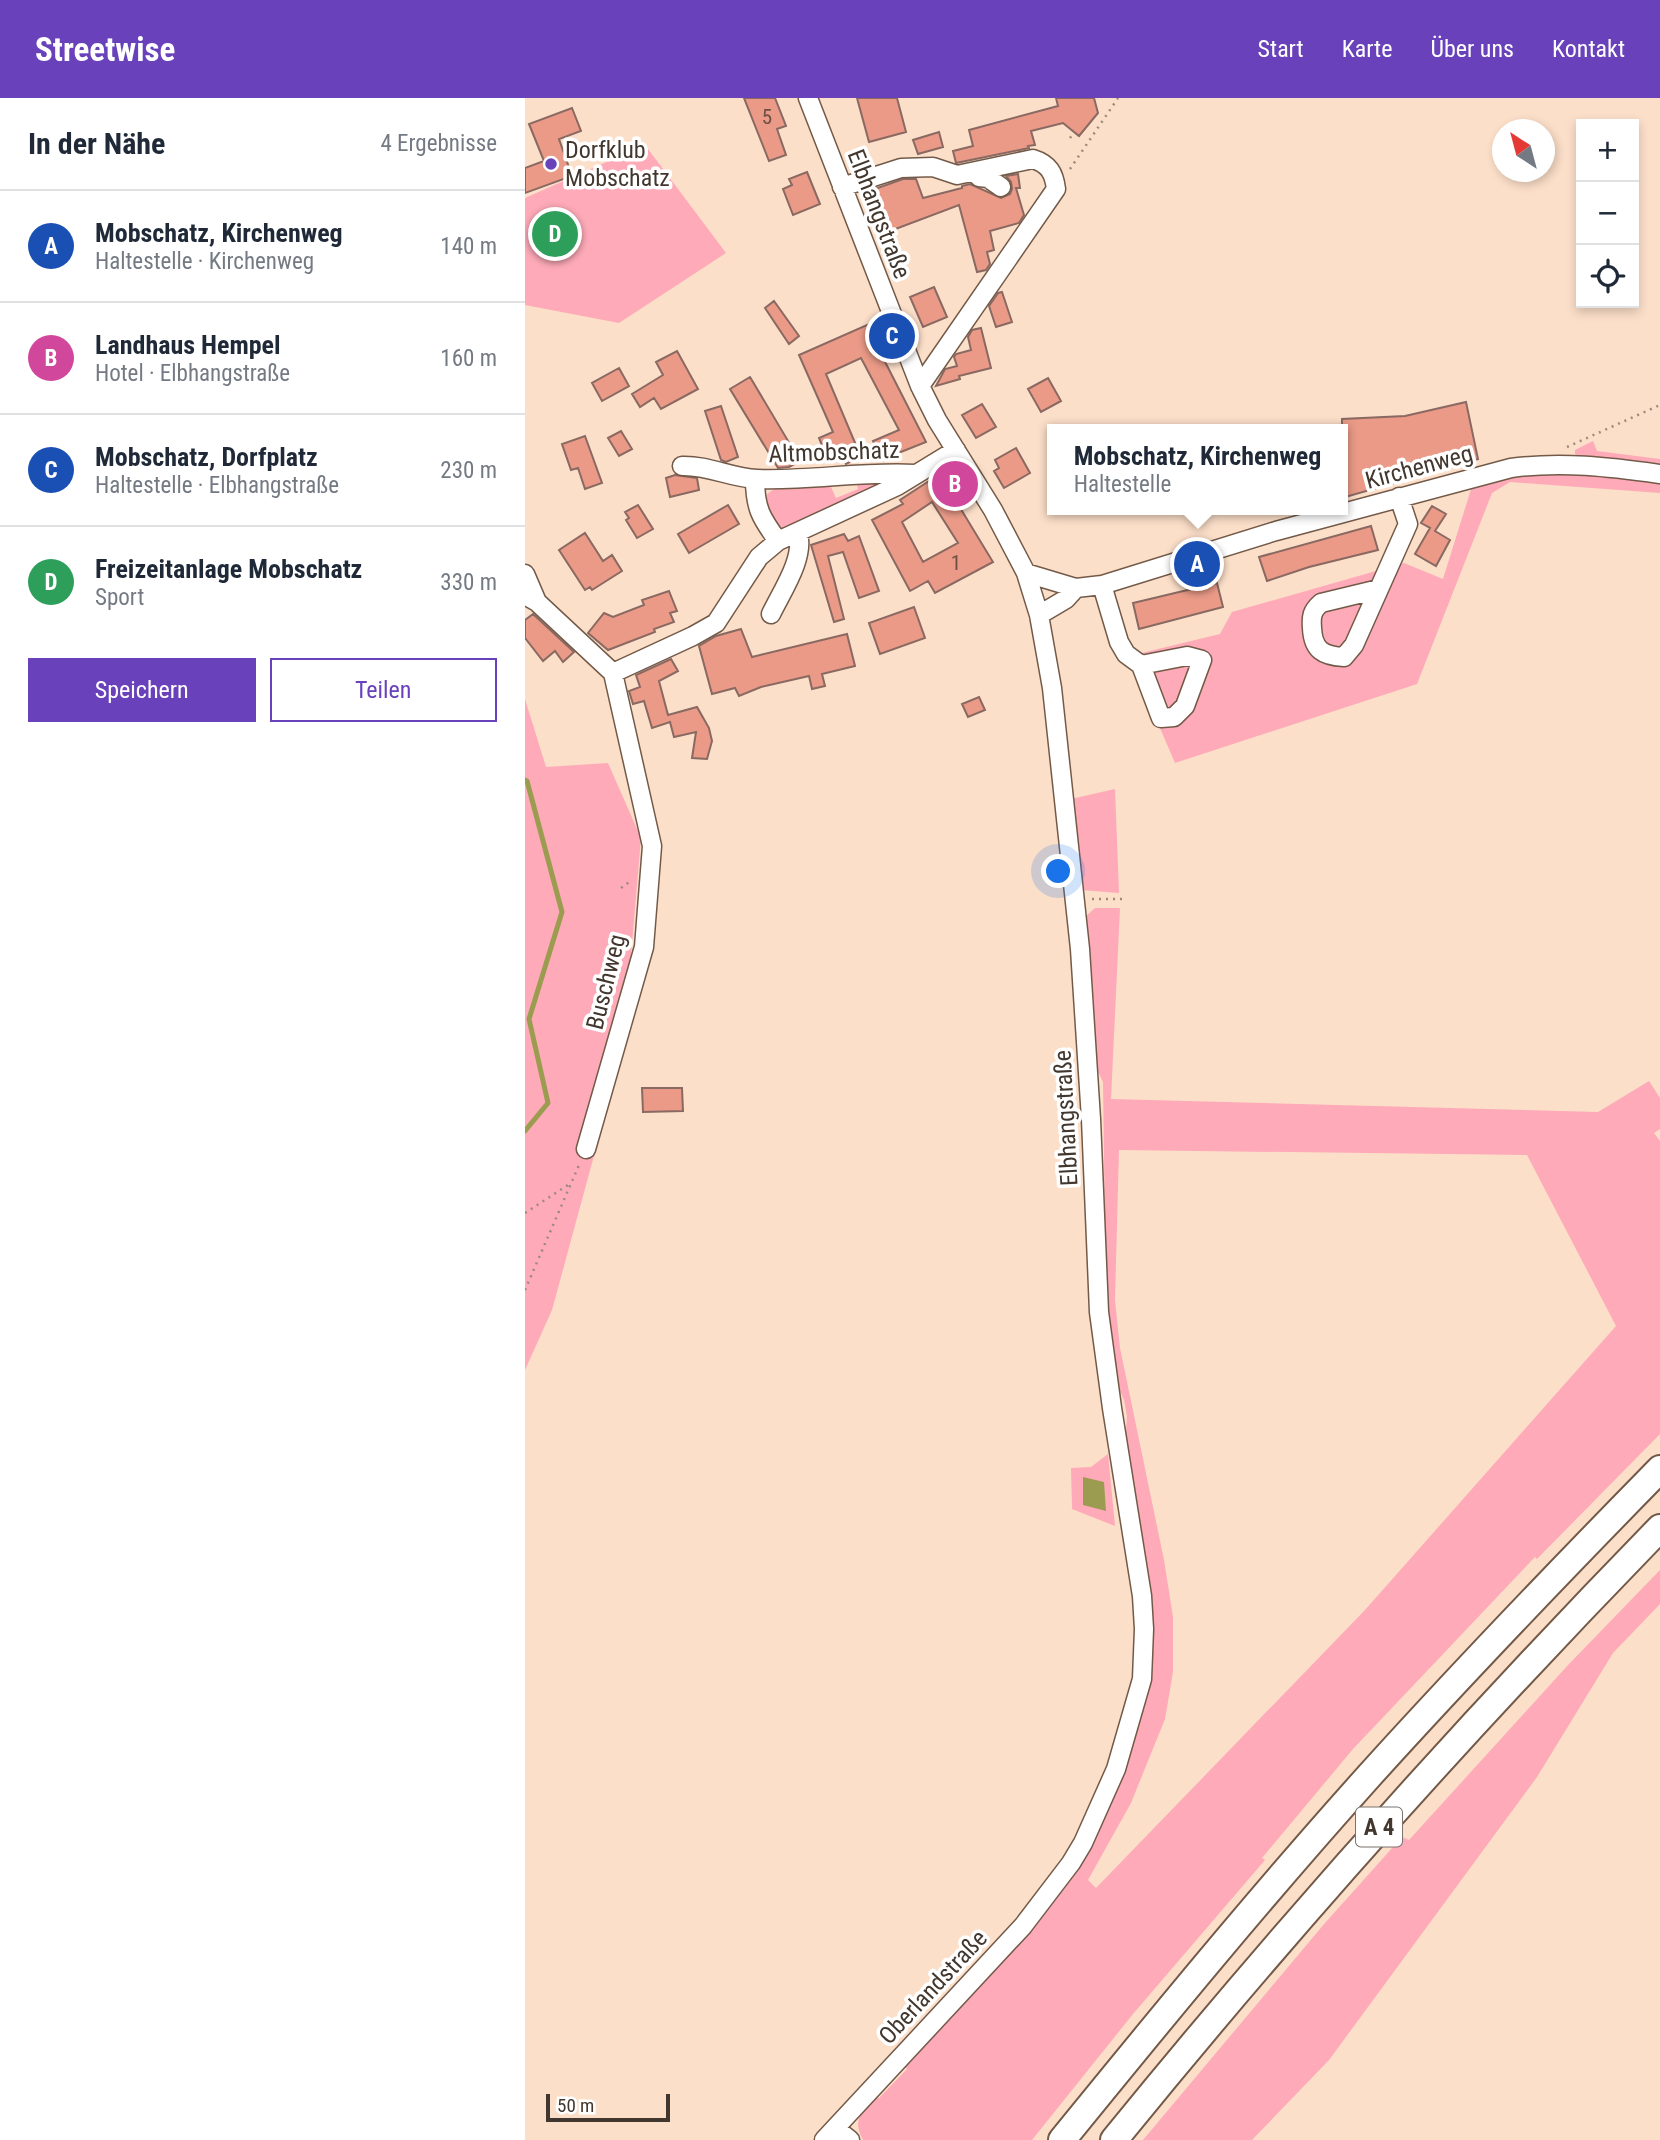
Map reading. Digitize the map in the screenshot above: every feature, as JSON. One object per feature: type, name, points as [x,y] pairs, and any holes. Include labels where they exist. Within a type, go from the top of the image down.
[{"type":"highway","name":"A 4","points":[[1062,2140],[1254,1906],[1513,1620],[1660,1469]]},
{"type":"highway","name":"A 4","points":[[1114,2140],[1285,1934],[1390,1815],[1541,1650],[1660,1528]]},
{"type":"street","name":"Elbhangstraße","points":[[808,98],[920,387],[992,510],[1025,573],[1039,615],[1052,688],[1075,900],[1091,1119],[1099,1312],[1142,1596],[1144,1629],[1142,1679],[1132,1720],[1116,1769],[1083,1843],[1071,1863]]},
{"type":"street","points":[[920,387],[1056,189],[1049,168],[1033,159],[957,175]]},
{"type":"street","points":[[842,187],[901,167],[933,167],[957,175],[992,179]]},
{"type":"street","name":"Altmobschatz","points":[[755,479],[756,506],[761,519],[778,541],[897,486],[956,450]]},
{"type":"street","name":"Kirchenweg","points":[[1348,512],[1511,468],[1549,464],[1607,467],[1660,474]]},
{"type":"street","name":"Altmobschatz","points":[[682,466],[695,466],[755,479],[890,472],[915,474]]},
{"type":"street","points":[[1380,589],[1408,524],[1399,498]]},
{"type":"street","name":"Kirchenweg","points":[[1025,573],[1076,588],[1102,585],[1336,515]]},
{"type":"street","points":[[771,614],[793,568],[801,544],[798,533]]},
{"type":"street","points":[[525,574],[531,599],[613,673],[716,623],[759,556],[778,541]]},
{"type":"street","points":[[1102,585],[1119,642],[1126,654],[1141,665]]},
{"type":"street","points":[[1039,615],[1066,599],[1076,588]]},
{"type":"street","name":"Buschweg","points":[[586,1149],[643,947],[652,846],[613,673]]},
{"type":"street","name":"Oberlandstraße","points":[[829,2134],[1023,1926],[1071,1863]]},
{"type":"street","points":[[829,2134],[851,2140]]},
{"type":"path","points":[[1056,189],[1118,98]]},
{"type":"path","points":[[1070,138],[1074,132]]},
{"type":"path","points":[[1549,464],[1556,452],[1660,405]]},
{"type":"path","points":[[621,888],[634,878]]},
{"type":"path","points":[[1075,900],[1126,899]]},
{"type":"path","points":[[525,1290],[586,1149]]},
{"type":"path","points":[[525,1213],[571,1183]]},
{"type":"shaded area","points":[[645,145],[726,253],[619,323],[525,305],[525,198]]},
{"type":"shaded area","points":[[1593,441],[1597,451],[1660,459],[1660,468],[1585,459],[1575,454],[1575,450]]},
{"type":"shaded area","points":[[1580,473],[1660,482],[1660,493],[1510,482],[1492,493],[1417,684],[1175,763],[1129,656],[1220,634],[1232,612],[1404,563],[1443,579],[1472,486],[1510,476]]},
{"type":"shaded area","points":[[856,479],[893,479],[786,529],[775,525],[769,518],[765,497],[771,491],[789,484],[840,483],[831,487],[836,498],[858,489]]},
{"type":"shaded area","points":[[525,699],[546,767],[608,763],[641,838],[623,1049],[552,1310],[525,1370]]},
{"type":"shaded area","points":[[1115,789],[1119,893],[1081,890],[1071,799]]},
{"type":"shaded area","points":[[1095,908],[1120,908],[1111,1099],[1598,1112],[1649,1081],[1660,1098],[1660,1129],[1654,1133],[1660,1141],[1660,1434],[1537,1559],[1535,1557],[1353,1749],[1262,1858],[1265,1860],[1133,2014],[1032,2140],[863,2140],[858,2122],[866,2107],[875,2097],[879,2098],[907,2069],[901,2063],[1030,1929],[1122,1771],[1141,1715],[1149,1674],[1125,1448],[1127,1416],[1124,1400],[1115,1380],[1106,1302],[1103,1082],[1094,1063],[1083,919]],"holes":[[[1119,1150],[1527,1155],[1616,1326],[1365,1610],[1096,1888],[1088,1880],[1131,1803],[1165,1719],[1173,1672],[1173,1617],[1164,1560],[1120,1348],[1115,1300]]]},
{"type":"shaded area","points":[[1108,1454],[1115,1526],[1072,1509],[1071,1468],[1091,1467]]},
{"type":"shaded area","points":[[1083,1477],[1104,1482],[1106,1511],[1083,1505]]},
{"type":"shaded area","points":[[1660,1570],[1660,1604],[1613,1653],[1537,1777],[1329,2060],[1252,2140],[1143,2140],[1325,1923],[1402,1837],[1409,1840],[1569,1664]]},
{"type":"building","points":[[744,98],[775,98],[786,126],[777,129],[786,155],[769,161]]},
{"type":"building","points":[[857,98],[897,98],[906,132],[869,142]]},
{"type":"building","points":[[1056,98],[1094,98],[1098,113],[1079,136],[1063,123],[1031,131],[1035,145],[1028,146],[1029,148],[956,163],[953,151],[973,146],[969,130],[1058,106]]},
{"type":"building","points":[[572,108],[581,131],[559,139],[572,176],[525,193],[525,168],[544,161],[529,124]]},
{"type":"building","points":[[939,132],[943,147],[918,154],[913,140]]},
{"type":"building","points":[[807,172],[820,204],[793,215],[783,189],[792,185],[789,179]]},
{"type":"building","points":[[1018,174],[1020,188],[1016,188],[1024,215],[1019,223],[990,231],[994,250],[987,252],[990,264],[986,270],[977,272],[959,205],[885,233],[869,191],[903,179],[916,179],[923,198],[970,184],[1001,198],[1010,194],[1012,189],[1006,176]]},
{"type":"building","points":[[934,287],[947,317],[923,327],[910,297]]},
{"type":"building","points":[[1002,292],[1012,322],[996,327],[989,306],[998,293]]},
{"type":"building","points":[[774,301],[799,336],[789,344],[765,308]]},
{"type":"building","points":[[876,321],[888,346],[879,350],[926,442],[881,460],[873,441],[899,430],[861,358],[826,374],[861,457],[846,464],[842,454],[828,460],[819,438],[833,432],[799,355]]},
{"type":"building","points":[[981,328],[991,368],[959,376],[960,379],[936,386],[945,369],[957,366],[954,357],[956,354],[971,350],[968,337],[972,330]]},
{"type":"building","points":[[677,351],[698,389],[661,409],[654,398],[640,407],[632,394],[663,375],[656,362]]},
{"type":"building","points":[[619,368],[629,386],[602,401],[592,383]]},
{"type":"building","points":[[750,377],[800,461],[789,467],[778,468],[730,389]]},
{"type":"building","points":[[1048,378],[1061,401],[1041,412],[1028,389]]},
{"type":"building","points":[[1466,402],[1478,459],[1348,496],[1348,424],[1342,424],[1342,419],[1405,416]]},
{"type":"building","points":[[982,404],[996,427],[976,438],[962,415]]},
{"type":"building","points":[[721,406],[738,457],[726,462],[721,460],[705,411]]},
{"type":"building","points":[[621,431],[632,449],[619,456],[608,438]]},
{"type":"building","points":[[585,436],[602,483],[585,489],[578,468],[571,470],[562,444]]},
{"type":"building","points":[[1016,448],[1030,473],[1004,488],[994,471],[999,468],[995,460]]},
{"type":"building","points":[[675,475],[697,478],[699,490],[670,497],[666,478]]},
{"type":"building","points":[[932,479],[945,483],[993,562],[935,593],[928,581],[910,591],[872,520],[903,504],[900,500]],"holes":[[[932,502],[958,543],[923,562],[902,522]]]},
{"type":"building","points":[[638,505],[653,529],[637,538],[626,520],[629,518],[625,512]]},
{"type":"building","points":[[728,505],[739,524],[689,553],[678,534]]},
{"type":"building","points":[[1432,506],[1446,514],[1435,531],[1450,540],[1436,566],[1415,554],[1430,528],[1421,523]]},
{"type":"building","points":[[1371,526],[1378,550],[1309,567],[1267,581],[1259,557]]},
{"type":"building","points":[[585,533],[603,561],[612,555],[622,571],[592,590],[590,587],[585,590],[559,550]]},
{"type":"building","points":[[844,534],[848,541],[859,536],[879,591],[859,598],[843,552],[828,556],[844,619],[834,622],[811,545]]},
{"type":"building","points":[[1217,583],[1223,607],[1139,629],[1133,603]]},
{"type":"building","points":[[669,591],[677,611],[670,613],[674,622],[654,629],[655,632],[608,650],[588,633],[604,613],[613,617],[644,605],[642,600]]},
{"type":"building","points":[[914,607],[925,638],[880,654],[869,623]]},
{"type":"building","points":[[533,614],[574,652],[563,662],[555,651],[543,661],[525,638],[525,620]]},
{"type":"building","points":[[741,629],[752,657],[847,634],[855,666],[822,674],[825,686],[812,689],[809,676],[761,687],[739,696],[735,688],[712,694],[699,646],[716,636]]},
{"type":"building","points":[[671,659],[678,671],[659,681],[668,715],[697,707],[709,728],[712,741],[707,759],[692,758],[696,732],[674,737],[670,722],[652,728],[644,701],[633,704],[629,691],[640,687],[636,675]]},
{"type":"building","points":[[979,697],[985,710],[968,717],[962,704]]},
{"type":"building","points":[[642,1088],[682,1088],[683,1111],[643,1112]]},
{"type":"waterway","points":[[525,780],[562,912],[529,1019],[548,1103],[525,1131]]},
{"type":"place","name":"Dorfklub Mobschatz","points":[[551,164]]},
{"type":"place","name":"Freizeitanlage Mobschatz","points":[[555,234]]},
{"type":"place","name":"Mobschatz, Dorfplatz","points":[[892,336]]},
{"type":"place","name":"Landhaus Hempel","points":[[955,484]]},
{"type":"place","name":"Mobschatz, Kirchenweg","points":[[1197,564]]}]
